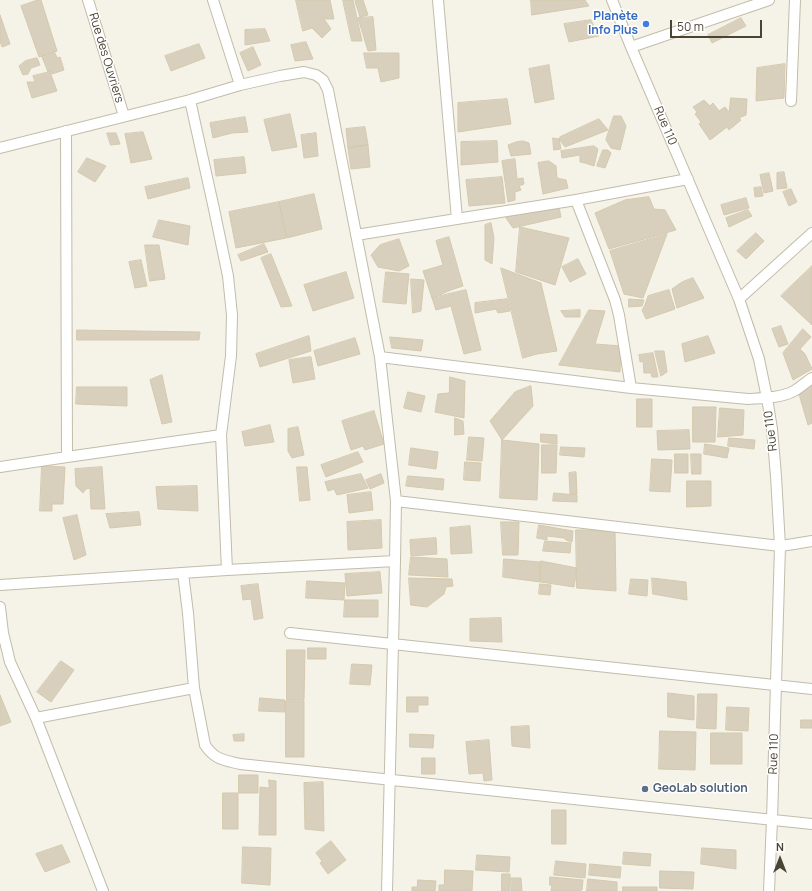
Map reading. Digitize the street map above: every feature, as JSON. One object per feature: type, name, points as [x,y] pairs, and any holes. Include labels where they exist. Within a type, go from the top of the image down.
[{"type":"street","name":"Rue des Ouvriers","points":[[88,0],[124,116]]},
{"type":"street","points":[[213,0],[240,86]]},
{"type":"street","points":[[438,0],[457,219]]},
{"type":"street","name":"Rue 110","points":[[612,0],[739,299],[759,359],[767,398],[772,429],[780,546],[769,891]]},
{"type":"street","points":[[631,47],[769,0]]},
{"type":"street","points":[[791,101],[795,0]]},
{"type":"street","points":[[0,148],[280,76],[304,72],[316,75],[323,80],[328,90],[380,357],[396,501],[387,891]]},
{"type":"street","points":[[190,100],[228,276],[232,315],[231,356],[221,435],[227,570]]},
{"type":"street","points":[[66,131],[67,457]]},
{"type":"street","points":[[356,235],[576,200],[688,179]]},
{"type":"street","points":[[576,200],[615,300],[619,314],[631,388]]},
{"type":"street","points":[[739,299],[812,233]]},
{"type":"street","points":[[380,357],[631,388],[748,399],[767,398],[787,394],[812,378]]},
{"type":"street","points":[[0,467],[221,435]]},
{"type":"street","points":[[396,501],[780,546],[812,541]]},
{"type":"street","points":[[0,585],[227,570],[395,561]]},
{"type":"street","points":[[183,573],[194,688],[205,745],[215,757],[240,764],[812,824]]},
{"type":"street","points":[[0,607],[3,633],[10,662],[36,718],[103,891]]},
{"type":"street","points":[[290,633],[812,689]]},
{"type":"street","points":[[36,718],[194,688]]},
{"type":"building","points":[[41,0],[57,51],[39,57],[21,6]]},
{"type":"building","points":[[296,0],[330,0],[334,19],[324,19],[331,29],[322,38],[312,28],[303,31]]},
{"type":"building","points":[[343,0],[353,0],[362,41],[352,41]]},
{"type":"building","points":[[363,0],[368,15],[360,17],[355,1]]},
{"type":"building","points":[[531,0],[585,0],[589,6],[532,15]]},
{"type":"building","points":[[0,15],[10,44],[2,47],[0,41]]},
{"type":"building","points":[[373,17],[376,50],[368,51],[358,18]]},
{"type":"building","points":[[741,18],[746,26],[712,43],[708,35]]},
{"type":"building","points":[[591,20],[599,36],[569,42],[564,24]]},
{"type":"building","points":[[265,29],[270,41],[245,45],[245,30]]},
{"type":"building","points":[[306,42],[313,59],[295,61],[291,45]]},
{"type":"building","points":[[199,44],[205,58],[171,71],[165,56]]},
{"type":"building","points":[[253,47],[261,65],[248,71],[240,53]]},
{"type":"building","points":[[55,53],[57,58],[60,57],[64,70],[52,74],[51,71],[48,72],[42,57]]},
{"type":"building","points":[[364,53],[399,53],[399,78],[381,82],[378,68],[367,68]]},
{"type":"building","points":[[37,58],[40,65],[31,68],[28,74],[23,75],[19,66],[25,61]]},
{"type":"building","points":[[785,64],[784,98],[756,101],[757,68]]},
{"type":"building","points":[[549,65],[554,99],[535,103],[529,69]]},
{"type":"building","points":[[50,72],[57,91],[32,98],[27,82],[35,82],[33,76]]},
{"type":"building","points":[[731,98],[747,99],[746,115],[739,118],[741,120],[729,130],[727,127],[710,140],[699,124],[701,122],[695,114],[697,112],[693,107],[704,100],[710,106],[713,103],[719,111],[725,107],[729,112]]},
{"type":"building","points":[[507,99],[511,124],[458,132],[458,103]]},
{"type":"building","points":[[290,114],[297,147],[272,151],[264,120]]},
{"type":"building","points":[[614,116],[621,116],[626,126],[620,150],[611,148],[606,140]]},
{"type":"building","points":[[245,117],[248,132],[232,133],[213,138],[210,123]]},
{"type":"building","points":[[599,119],[608,130],[565,147],[559,139],[560,137]]},
{"type":"building","points":[[365,127],[368,145],[348,148],[346,129]]},
{"type":"building","points":[[143,132],[152,159],[131,163],[125,134]]},
{"type":"building","points":[[107,133],[116,133],[120,144],[111,145]]},
{"type":"building","points":[[316,133],[318,156],[304,158],[301,135]]},
{"type":"building","points":[[553,138],[559,139],[561,149],[554,150]]},
{"type":"building","points":[[497,141],[498,162],[461,165],[461,142]]},
{"type":"building","points":[[523,141],[529,143],[531,154],[511,156],[508,145]]},
{"type":"building","points":[[368,145],[370,167],[351,169],[348,148]]},
{"type":"building","points":[[594,146],[598,149],[594,166],[580,162],[580,155],[562,158],[561,151]]},
{"type":"building","points":[[603,150],[608,150],[611,153],[605,168],[597,166]]},
{"type":"building","points":[[244,157],[246,173],[216,176],[214,160]]},
{"type":"building","points":[[87,158],[106,166],[95,182],[78,172]]},
{"type":"building","points":[[515,159],[517,179],[523,178],[524,184],[519,186],[521,190],[515,192],[515,200],[508,202],[502,161]]},
{"type":"building","points":[[549,161],[556,166],[557,178],[566,180],[568,188],[543,194],[538,163]]},
{"type":"building","points":[[784,172],[787,188],[777,189],[777,173]]},
{"type":"building","points":[[769,173],[773,191],[764,193],[760,175]]},
{"type":"building","points":[[502,177],[505,203],[469,206],[466,180]]},
{"type":"building","points":[[188,178],[190,188],[148,199],[145,187]]},
{"type":"building","points":[[761,187],[763,196],[755,197],[754,188]]},
{"type":"building","points":[[791,189],[797,202],[789,206],[783,192]]},
{"type":"building","points":[[314,194],[322,229],[287,238],[279,202]]},
{"type":"building","points":[[649,197],[654,209],[665,210],[676,230],[609,249],[595,213],[625,200]]},
{"type":"building","points":[[746,198],[749,208],[724,215],[721,205]]},
{"type":"building","points":[[279,202],[286,238],[236,248],[229,212]]},
{"type":"building","points":[[559,207],[561,217],[513,228],[506,218]]},
{"type":"building","points":[[748,210],[752,216],[729,227],[726,218]]},
{"type":"building","points":[[159,220],[190,226],[188,245],[153,237]]},
{"type":"building","points":[[491,223],[494,238],[492,264],[485,260],[485,225]]},
{"type":"building","points":[[520,227],[569,238],[555,285],[516,272]]},
{"type":"building","points":[[756,233],[764,241],[746,259],[737,251]]},
{"type":"building","points":[[667,234],[643,298],[624,294],[610,251]]},
{"type":"building","points":[[449,237],[463,286],[432,298],[423,271],[443,265],[436,241]]},
{"type":"building","points":[[399,239],[409,266],[399,271],[378,267],[371,255],[380,245]]},
{"type":"building","points":[[264,244],[268,252],[241,261],[238,255]]},
{"type":"building","points":[[145,245],[159,245],[165,279],[150,281]]},
{"type":"building","points":[[271,254],[292,306],[281,307],[261,258]]},
{"type":"building","points":[[578,259],[586,274],[570,282],[562,267]]},
{"type":"building","points":[[141,260],[147,286],[135,288],[129,262]]},
{"type":"building","points":[[812,266],[812,325],[781,296]]},
{"type":"building","points":[[501,268],[541,283],[557,351],[523,358]]},
{"type":"building","points":[[346,272],[354,298],[313,311],[304,285]]},
{"type":"building","points":[[386,272],[409,274],[406,304],[383,302]]},
{"type":"building","points":[[693,278],[704,298],[677,308],[672,289],[682,282]]},
{"type":"building","points":[[411,279],[424,280],[421,311],[413,313]]},
{"type":"building","points":[[466,290],[481,350],[464,354],[451,306],[436,310],[432,298]]},
{"type":"building","points":[[669,290],[675,309],[646,319],[642,310],[648,296]]},
{"type":"building","points":[[507,299],[510,311],[498,313],[496,309],[475,313],[475,303]]},
{"type":"building","points":[[629,299],[644,300],[642,306],[629,307]]},
{"type":"building","points":[[580,310],[580,317],[565,317],[561,311]]},
{"type":"building","points":[[589,310],[605,311],[595,344],[621,346],[620,372],[559,365]]},
{"type":"building","points":[[781,326],[788,344],[779,347],[772,329]]},
{"type":"building","points":[[803,329],[811,337],[800,349],[805,354],[812,369],[793,380],[783,353]]},
{"type":"building","points":[[77,330],[200,332],[199,340],[77,340]]},
{"type":"building","points":[[309,336],[311,351],[260,367],[256,354]]},
{"type":"building","points":[[708,336],[715,353],[685,362],[682,344]]},
{"type":"building","points":[[390,337],[423,340],[421,351],[392,348]]},
{"type":"building","points":[[355,338],[360,354],[318,366],[314,351]]},
{"type":"building","points":[[655,351],[664,351],[667,372],[661,376]]},
{"type":"building","points":[[653,353],[658,377],[652,377],[651,373],[644,373],[643,361],[640,362],[639,355]]},
{"type":"building","points":[[311,357],[315,379],[293,383],[289,360]]},
{"type":"building","points":[[162,375],[172,422],[162,424],[150,380]]},
{"type":"building","points":[[450,377],[465,381],[464,418],[435,412],[438,394],[449,393]]},
{"type":"building","points":[[812,383],[812,423],[808,425],[799,394]]},
{"type":"building","points":[[531,386],[533,406],[502,440],[490,421],[515,392]]},
{"type":"building","points":[[77,387],[127,387],[127,406],[76,404]]},
{"type":"building","points":[[408,392],[425,396],[421,412],[404,408]]},
{"type":"building","points":[[637,399],[652,399],[652,427],[637,427]]},
{"type":"building","points":[[693,407],[716,407],[715,442],[693,442]]},
{"type":"building","points":[[720,408],[744,410],[743,435],[718,437]]},
{"type":"building","points":[[374,411],[384,444],[365,450],[363,446],[351,450],[342,421]]},
{"type":"building","points":[[455,418],[463,421],[464,434],[455,435]]},
{"type":"building","points":[[270,425],[274,442],[245,446],[242,432]]},
{"type":"building","points":[[298,427],[304,455],[292,458],[288,451],[288,429]]},
{"type":"building","points":[[689,430],[690,449],[658,450],[657,431]]},
{"type":"building","points":[[541,434],[557,435],[557,444],[541,442]]},
{"type":"building","points":[[469,437],[484,438],[482,461],[467,460]]},
{"type":"building","points":[[729,438],[755,440],[754,449],[728,446]]},
{"type":"building","points":[[502,440],[539,444],[537,500],[500,498]]},
{"type":"building","points":[[705,444],[729,448],[727,458],[704,454]]},
{"type":"building","points":[[542,445],[557,445],[556,473],[542,473]]},
{"type":"building","points":[[561,447],[585,448],[584,457],[560,455]]},
{"type":"building","points":[[411,448],[438,452],[436,469],[409,465]]},
{"type":"building","points":[[358,452],[363,462],[326,477],[321,465]]},
{"type":"building","points":[[675,454],[688,454],[688,473],[675,473]]},
{"type":"building","points":[[691,454],[701,454],[701,474],[692,474]]},
{"type":"building","points":[[652,459],[672,460],[670,492],[650,491]]},
{"type":"building","points":[[465,462],[481,463],[480,481],[464,480]]},
{"type":"building","points":[[42,466],[65,467],[63,504],[52,504],[52,511],[40,511]]},
{"type":"building","points":[[102,467],[105,509],[91,509],[90,488],[86,489],[83,493],[76,486],[75,469]]},
{"type":"building","points":[[297,467],[307,467],[310,500],[300,501]]},
{"type":"building","points":[[576,472],[577,494],[570,494],[569,473]]},
{"type":"building","points":[[361,474],[368,488],[337,495],[334,489],[328,491],[325,482]]},
{"type":"building","points":[[381,474],[384,483],[370,489],[366,480]]},
{"type":"building","points":[[408,476],[444,479],[443,490],[406,486]]},
{"type":"building","points":[[687,481],[711,481],[711,506],[687,507]]},
{"type":"building","points":[[197,486],[198,511],[158,509],[156,487]]},
{"type":"building","points":[[371,492],[373,510],[349,513],[347,495]]},
{"type":"building","points":[[554,493],[577,495],[577,502],[553,501]]},
{"type":"building","points":[[139,512],[141,525],[110,528],[106,514]]},
{"type":"building","points":[[77,515],[86,555],[74,560],[63,518]]},
{"type":"building","points":[[381,520],[382,548],[348,550],[347,522]]},
{"type":"building","points":[[501,522],[519,522],[518,555],[503,555]]},
{"type":"building","points":[[539,525],[573,531],[572,542],[564,538],[547,536],[547,540],[537,538]]},
{"type":"building","points":[[470,526],[472,553],[451,554],[450,528]]},
{"type":"building","points":[[576,530],[615,530],[616,591],[577,588]]},
{"type":"building","points":[[436,538],[437,554],[411,556],[410,540]]},
{"type":"building","points":[[545,541],[571,543],[570,553],[543,551]]},
{"type":"building","points":[[411,557],[447,559],[448,577],[409,575]]},
{"type":"building","points":[[504,559],[540,562],[540,582],[503,577]]},
{"type":"building","points":[[541,561],[577,568],[574,587],[541,582]]},
{"type":"building","points":[[380,572],[382,593],[347,596],[345,574]]},
{"type":"building","points":[[409,578],[452,579],[453,586],[446,587],[444,594],[427,607],[411,605]]},
{"type":"building","points":[[652,578],[686,582],[687,600],[653,594]]},
{"type":"building","points":[[631,579],[648,580],[647,596],[629,594]]},
{"type":"building","points":[[307,581],[345,583],[344,600],[306,598]]},
{"type":"building","points":[[258,584],[263,618],[254,620],[251,599],[243,600],[241,586]]},
{"type":"building","points":[[540,584],[551,585],[550,595],[539,594]]},
{"type":"building","points":[[345,600],[378,600],[378,617],[344,617]]},
{"type":"building","points":[[501,618],[502,642],[470,641],[470,619]]},
{"type":"building","points":[[308,648],[326,648],[326,659],[308,659]]},
{"type":"building","points":[[287,650],[305,650],[304,700],[287,700]]},
{"type":"building","points":[[61,661],[74,670],[51,702],[37,692]]},
{"type":"building","points":[[352,664],[372,665],[370,685],[350,684]]},
{"type":"building","points":[[668,693],[694,696],[694,720],[668,717]]},
{"type":"building","points":[[698,694],[717,694],[716,729],[697,728]]},
{"type":"building","points":[[0,695],[11,722],[0,726]]},
{"type":"building","points":[[407,697],[428,697],[428,705],[418,705],[418,712],[407,712]]},
{"type":"building","points":[[260,698],[285,700],[285,712],[259,711]]},
{"type":"building","points":[[286,701],[304,701],[304,757],[286,757]]},
{"type":"building","points":[[727,707],[749,708],[748,731],[726,730]]},
{"type":"building","points":[[801,720],[812,720],[812,728],[801,728]]},
{"type":"building","points":[[529,726],[530,748],[512,746],[511,727]]},
{"type":"building","points":[[660,731],[696,732],[695,770],[659,769]]},
{"type":"building","points":[[711,733],[742,733],[742,764],[711,764]]},
{"type":"building","points":[[244,734],[244,741],[234,741],[233,735]]},
{"type":"building","points":[[410,734],[434,735],[433,748],[410,747]]},
{"type":"building","points":[[489,740],[492,780],[484,781],[483,773],[469,774],[466,742]]},
{"type":"building","points":[[422,758],[435,758],[435,774],[422,774]]},
{"type":"building","points":[[239,775],[258,775],[258,793],[239,793]]},
{"type":"building","points":[[269,780],[276,781],[276,835],[259,835],[260,787],[269,788]]},
{"type":"building","points":[[323,782],[324,831],[305,829],[304,783]]},
{"type":"building","points":[[223,793],[238,793],[238,829],[223,829]]},
{"type":"building","points":[[552,810],[566,810],[566,844],[552,844]]},
{"type":"building","points":[[331,841],[346,860],[328,874],[320,863],[322,861],[316,853]]},
{"type":"building","points":[[62,845],[70,862],[45,872],[36,854]]},
{"type":"building","points":[[243,847],[271,848],[270,885],[242,883]]},
{"type":"building","points":[[702,848],[736,850],[736,869],[701,864]]},
{"type":"building","points":[[624,852],[651,854],[650,866],[623,864]]},
{"type":"building","points":[[477,855],[510,857],[509,872],[476,870]]},
{"type":"building","points":[[556,861],[586,864],[585,878],[554,875]]},
{"type":"building","points":[[590,864],[621,867],[620,878],[589,875]]},
{"type":"building","points":[[445,870],[473,871],[472,891],[439,891],[439,885],[444,885]]},
{"type":"building","points":[[660,871],[694,872],[693,889],[660,888]]},
{"type":"building","points":[[502,874],[510,874],[510,891],[502,891]]},
{"type":"building","points":[[550,877],[583,880],[582,890],[551,891],[552,886],[550,885]]},
{"type":"building","points":[[511,878],[521,878],[522,891],[512,891]]},
{"type":"building","points":[[588,879],[617,882],[617,891],[587,891]]},
{"type":"building","points":[[418,880],[436,881],[435,891],[412,891],[412,887],[417,887]]},
{"type":"building","points":[[623,887],[657,887],[657,891],[623,891]]},
{"type":"place","name":"Planète Info Plus","points":[[646,24]]},
{"type":"place","name":"GeoLab solution","points":[[645,789]]}]
